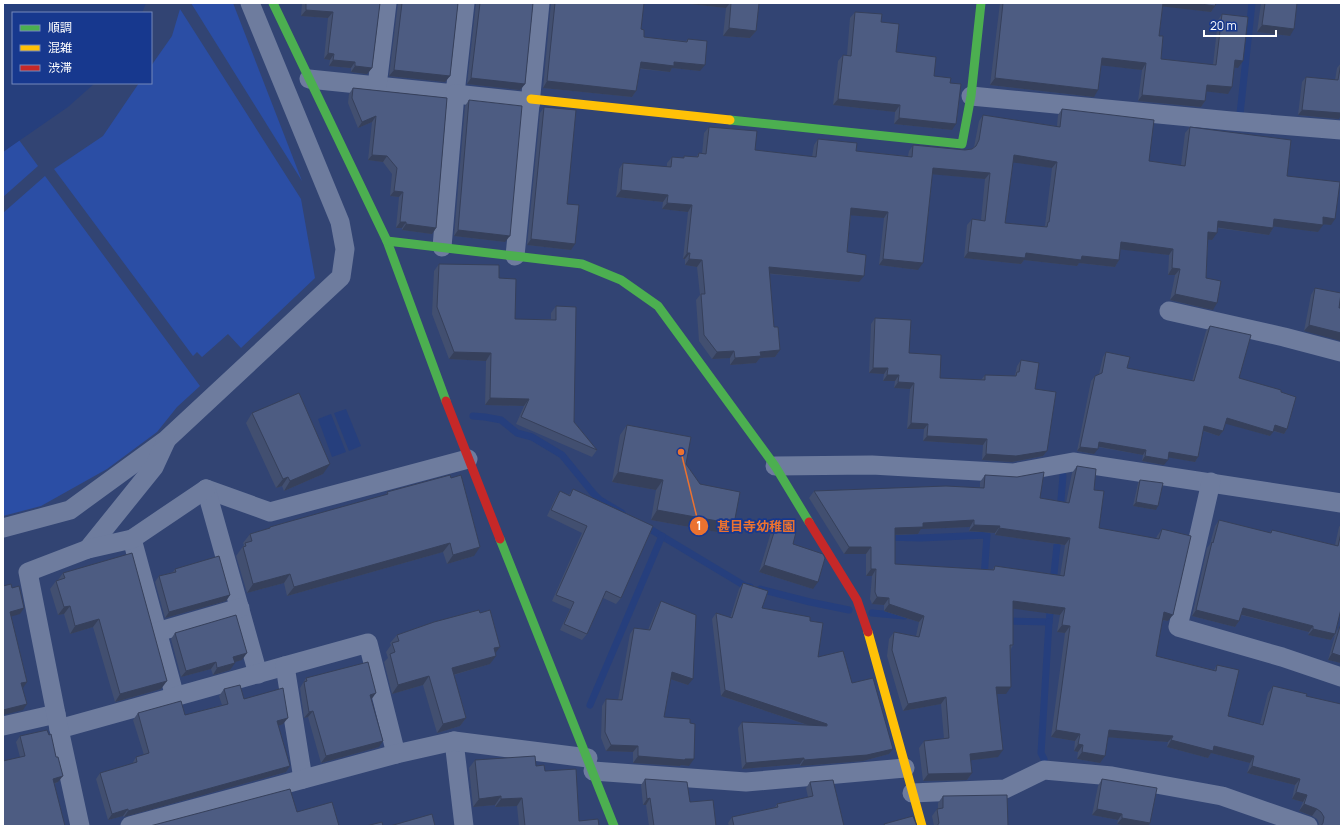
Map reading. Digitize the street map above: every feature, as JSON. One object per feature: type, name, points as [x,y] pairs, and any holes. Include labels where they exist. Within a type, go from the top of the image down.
[{"type":"street","points":[[3,528],[70,510],[166,440],[341,277],[345,249],[340,222],[250,3]]},
{"type":"street","points":[[273,3],[387,241],[468,459],[614,826]]},
{"type":"street","points":[[378,86],[387,3]]},
{"type":"street","points":[[442,248],[465,3]]},
{"type":"street","points":[[515,256],[540,3]]},
{"type":"street","points":[[309,79],[962,144],[971,96],[981,3]]},
{"type":"street","points":[[971,96],[1341,130]]},
{"type":"street","points":[[387,241],[582,264],[621,280],[658,306],[774,466],[857,600],[862,612],[922,826]]},
{"type":"street","points":[[1169,311],[1284,337],[1341,352]]},
{"type":"street","points":[[88,549],[154,467],[166,440]]},
{"type":"street","points":[[206,489],[270,512],[468,459]]},
{"type":"street","points":[[774,466],[872,465],[1013,472],[1073,462],[1341,503]]},
{"type":"street","points":[[1211,482],[1178,627],[1282,657],[1341,677]]},
{"type":"street","points":[[80,826],[28,572],[88,549],[132,539],[206,489]]},
{"type":"street","points":[[206,489],[258,674]]},
{"type":"street","points":[[132,539],[175,697]]},
{"type":"street","points":[[157,632],[240,608]]},
{"type":"street","points":[[3,726],[58,722],[175,697],[368,644],[396,754]]},
{"type":"street","points":[[285,666],[303,779]]},
{"type":"street","points":[[130,826],[396,754],[454,741],[590,764],[746,782],[905,768]]},
{"type":"street","points":[[454,741],[464,826]]},
{"type":"street","points":[[912,793],[1005,789],[1044,770],[1112,776],[1222,796],[1308,826]]},
{"type":"shaded area","points":[[3,3],[146,3],[142,12],[12,12],[12,84],[94,84],[68,107],[3,152]]},
{"type":"shaded area","points":[[191,3],[233,3],[302,181]]},
{"type":"shaded area","points":[[180,9],[301,199],[315,278],[241,348],[228,334],[202,357],[197,352],[193,356],[54,169],[103,136],[138,84],[152,84],[152,65],[172,36]]},
{"type":"shaded area","points":[[19,140],[38,166],[3,197],[3,152]]},
{"type":"shaded area","points":[[45,176],[200,386],[177,407],[157,432],[107,469],[41,506],[3,516],[3,213]]},
{"type":"shaded area","points":[[346,409],[361,446],[349,451],[334,413]]},
{"type":"shaded area","points":[[331,414],[346,452],[332,457],[318,419]]},
{"type":"building","points":[[306,3],[380,3],[372,68],[355,66],[355,62],[333,60],[334,54],[328,53],[333,12],[306,10]]},
{"type":"building","points":[[402,3],[458,3],[450,76],[394,70]]},
{"type":"building","points":[[480,3],[533,3],[525,84],[471,78]]},
{"type":"building","points":[[555,3],[644,3],[641,29],[644,30],[644,37],[687,42],[688,39],[707,41],[705,65],[674,62],[674,66],[641,62],[636,91],[547,81]]},
{"type":"building","points":[[731,3],[759,3],[756,31],[729,28]]},
{"type":"building","points":[[1003,3],[1163,3],[1159,36],[1163,36],[1161,59],[1216,65],[1222,14],[1248,17],[1243,61],[1235,60],[1232,87],[1207,85],[1205,101],[1142,95],[1146,63],[1102,58],[1098,90],[995,78]]},
{"type":"building","points":[[1194,3],[1216,3],[1215,6]]},
{"type":"building","points":[[1265,3],[1297,3],[1294,29],[1262,25]]},
{"type":"building","points":[[855,12],[882,14],[881,22],[899,24],[896,52],[936,57],[934,76],[951,78],[950,83],[961,84],[956,124],[899,118],[900,105],[838,99],[843,55],[851,56]]},
{"type":"building","points":[[1341,63],[1341,113],[1302,110],[1306,77],[1338,80]]},
{"type":"building","points":[[353,88],[447,98],[436,228],[400,222],[403,192],[394,191],[397,168],[387,156],[372,155],[376,116],[362,122],[352,98]]},
{"type":"building","points":[[469,100],[522,106],[510,236],[458,230]]},
{"type":"building","points":[[544,107],[576,110],[567,204],[579,205],[575,244],[531,239]]},
{"type":"building","points":[[1062,109],[1154,120],[1149,161],[1185,166],[1190,127],[1291,140],[1287,176],[1340,182],[1335,219],[1323,217],[1323,225],[1274,219],[1273,228],[1218,221],[1217,233],[1208,232],[1206,278],[1221,281],[1217,303],[1175,294],[1180,269],[1172,268],[1173,249],[1121,242],[1119,260],[1082,256],[1081,260],[1026,253],[1025,258],[968,252],[972,219],[985,221],[990,173],[933,168],[923,263],[883,259],[888,212],[851,208],[847,252],[866,255],[864,276],[769,267],[774,327],[778,327],[780,350],[760,352],[761,356],[735,358],[734,351],[717,352],[704,335],[701,294],[705,294],[702,260],[689,259],[690,253],[687,253],[692,205],[667,203],[668,195],[621,190],[623,163],[671,167],[672,157],[698,157],[699,153],[706,154],[709,127],[757,131],[755,150],[816,157],[818,139],[857,143],[856,151],[912,157],[913,145],[965,150],[972,149],[976,146],[979,140],[983,115],[1060,127]],"holes":[[[1014,155],[1057,162],[1049,222],[1047,227],[1005,223]]]},
{"type":"building","points":[[439,264],[499,265],[499,278],[516,279],[515,319],[556,320],[556,306],[576,307],[574,422],[597,450],[521,417],[529,399],[490,398],[491,353],[454,352],[437,307]]},
{"type":"building","points":[[1315,288],[1341,293],[1339,308],[1341,308],[1341,333],[1309,325]]},
{"type":"building","points":[[875,318],[911,320],[909,353],[941,355],[940,378],[985,380],[985,375],[1016,376],[1017,372],[1019,372],[1021,360],[1039,363],[1035,389],[1056,392],[1047,451],[1016,456],[986,454],[987,439],[927,436],[928,424],[911,423],[914,383],[898,382],[899,375],[887,375],[888,368],[873,368]]},
{"type":"building","points":[[1210,326],[1251,335],[1239,378],[1281,390],[1281,392],[1296,397],[1287,429],[1275,425],[1273,432],[1227,418],[1223,431],[1204,426],[1198,457],[1169,452],[1168,460],[1145,456],[1146,450],[1099,442],[1098,449],[1080,447],[1095,376],[1102,373],[1106,352],[1130,357],[1127,368],[1194,381]]},
{"type":"building","points":[[299,393],[330,464],[290,481],[288,477],[283,479],[252,413]]},
{"type":"building","points":[[627,425],[691,437],[686,464],[700,484],[740,492],[734,524],[657,510],[663,480],[618,472]]},
{"type":"building","points":[[1077,466],[1096,469],[1094,490],[1104,491],[1099,528],[1159,539],[1162,529],[1191,536],[1173,615],[1164,612],[1156,656],[1216,671],[1217,665],[1239,670],[1228,716],[1263,725],[1273,686],[1307,694],[1306,696],[1341,704],[1341,826],[1321,826],[1324,817],[1321,812],[1304,804],[1307,795],[1296,792],[1300,779],[1252,766],[1254,756],[1214,746],[1213,751],[1171,740],[1173,736],[1109,730],[1105,756],[1082,752],[1083,745],[1078,744],[1080,734],[1056,730],[1070,626],[1062,625],[1065,608],[1013,601],[1013,645],[1010,645],[1011,687],[996,687],[1003,750],[970,754],[972,773],[928,774],[924,741],[949,738],[946,697],[908,704],[892,650],[894,632],[919,637],[924,616],[889,604],[889,598],[877,597],[875,592],[876,569],[871,569],[871,547],[849,547],[814,491],[946,486],[984,488],[985,475],[1017,477],[1044,472],[1040,498],[1069,503]],"holes":[[[974,520],[974,525],[1000,526],[999,528],[1070,538],[1064,576],[995,566],[994,570],[895,564],[895,528],[923,527],[923,523]]]},
{"type":"building","points":[[450,475],[451,478],[461,475],[480,547],[453,555],[450,543],[294,587],[290,574],[253,584],[243,547],[246,546],[245,543],[252,541],[250,534],[388,494],[387,492]]},
{"type":"building","points":[[1140,480],[1163,483],[1158,506],[1136,502]]},
{"type":"building","points":[[573,489],[653,526],[621,598],[606,591],[587,634],[564,624],[574,602],[556,595],[587,526],[551,510],[560,491],[570,496]]},
{"type":"building","points":[[1219,520],[1271,533],[1272,530],[1338,546],[1341,533],[1341,609],[1335,634],[1313,629],[1313,626],[1243,608],[1239,621],[1196,610],[1212,542],[1213,543]]},
{"type":"building","points":[[776,526],[796,532],[793,544],[823,554],[825,558],[818,582],[764,565]]},
{"type":"building","points":[[132,553],[167,681],[120,694],[99,619],[75,626],[70,606],[64,607],[56,581],[65,578],[63,573]]},
{"type":"building","points":[[219,556],[230,595],[169,612],[159,576],[176,572],[175,569]]},
{"type":"building","points":[[743,583],[768,591],[762,608],[810,617],[810,621],[823,623],[818,657],[843,651],[852,683],[873,678],[893,749],[867,755],[746,763],[742,722],[827,726],[827,724],[725,690],[716,613],[732,618]]},
{"type":"building","points":[[11,584],[12,588],[19,586],[24,608],[10,612],[27,682],[21,683],[27,704],[3,710],[3,586]]},
{"type":"building","points":[[661,601],[696,615],[693,679],[672,672],[664,717],[690,719],[690,723],[695,724],[694,759],[685,760],[638,756],[638,746],[611,745],[605,732],[606,699],[622,700],[634,628],[650,630]]},
{"type":"building","points":[[479,610],[480,613],[490,610],[500,647],[494,648],[496,656],[452,668],[466,718],[443,724],[429,676],[398,685],[390,654],[395,652],[392,643],[399,641],[397,635],[434,622]]},
{"type":"building","points":[[236,615],[247,653],[233,657],[235,663],[217,668],[216,662],[186,671],[175,633]]},
{"type":"building","points":[[1341,626],[1341,656],[1332,653]]},
{"type":"building","points":[[368,662],[376,693],[370,695],[383,741],[326,756],[313,711],[309,712],[304,682],[307,681],[306,678]]},
{"type":"building","points":[[240,685],[244,699],[283,688],[288,718],[277,721],[290,766],[128,811],[128,809],[112,814],[100,773],[137,762],[136,757],[149,753],[138,713],[181,701],[185,715],[228,704],[224,689]]},
{"type":"building","points":[[47,730],[49,735],[51,734],[56,757],[58,757],[63,776],[53,779],[65,826],[3,826],[3,761],[25,756],[20,736]]},
{"type":"building","points":[[535,756],[536,766],[544,765],[545,771],[576,769],[579,821],[598,819],[599,826],[525,826],[522,798],[501,799],[501,796],[479,799],[475,760]]},
{"type":"building","points":[[645,779],[687,782],[690,802],[713,800],[716,826],[654,826],[650,798],[647,799]]},
{"type":"building","points":[[1102,779],[1157,788],[1150,823],[1122,818],[1122,814],[1097,809]]},
{"type":"building","points":[[833,780],[844,826],[734,826],[732,817],[778,807],[777,804],[813,796],[810,782]]},
{"type":"building","points":[[290,789],[297,812],[332,802],[339,826],[150,826]]},
{"type":"building","points":[[1007,795],[1008,826],[937,826],[939,823],[937,809],[943,808],[943,796]]},
{"type":"building","points":[[432,814],[435,826],[390,826]]},
{"type":"building","points":[[913,816],[917,826],[885,826],[884,824]]},
{"type":"building","points":[[382,822],[383,826],[366,826]]},
{"type":"waterway","points":[[1240,114],[1252,3]]},
{"type":"waterway","points":[[473,416],[501,420],[517,433],[532,437],[562,455],[600,500],[622,513]]},
{"type":"waterway","points":[[1060,511],[1063,476]]},
{"type":"waterway","points":[[645,526],[745,586],[750,587]]},
{"type":"waterway","points":[[886,537],[921,538],[987,535],[984,578]]},
{"type":"waterway","points":[[590,705],[662,536]]},
{"type":"waterway","points":[[1053,583],[1058,536]]},
{"type":"waterway","points":[[760,589],[849,610]]},
{"type":"waterway","points":[[1004,621],[1049,622],[1051,605]]},
{"type":"waterway","points":[[872,613],[904,616]]},
{"type":"waterway","points":[[1044,759],[1041,753],[1049,622]]},
{"type":"traffic: fast","points":[[273,3],[387,241],[446,401]]},
{"type":"traffic: fast","points":[[730,120],[962,144],[971,96],[981,3]]},
{"type":"traffic: fast","points":[[387,241],[582,264],[621,280],[658,306],[775,466],[809,522]]},
{"type":"traffic: fast","points":[[500,539],[614,826]]},
{"type":"traffic: slow","points":[[531,99],[730,120]]},
{"type":"traffic: slow","points":[[868,632],[922,826]]},
{"type":"traffic: jam","points":[[446,401],[500,539]]},
{"type":"traffic: jam","points":[[809,522],[857,600],[868,632]]},
{"type":"place","name":"甚目寺幼稚園","points":[[681,452]]}]
